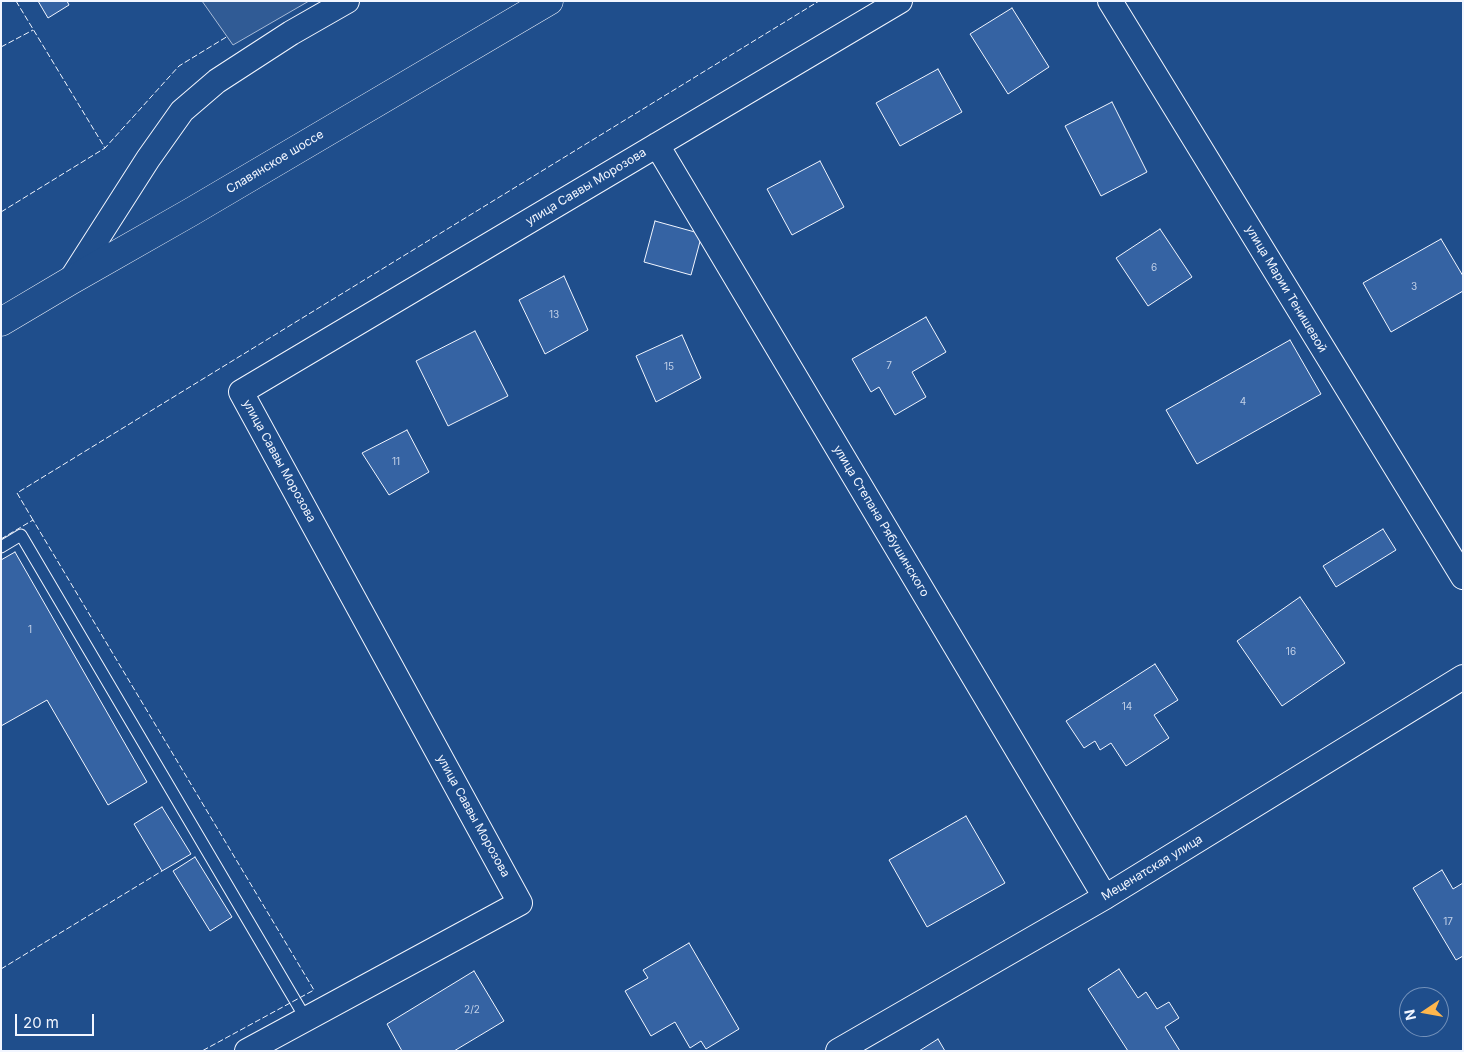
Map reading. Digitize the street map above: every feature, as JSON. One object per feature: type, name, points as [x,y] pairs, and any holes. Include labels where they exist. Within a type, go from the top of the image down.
[{"type":"main road","name":"Славянское шоссе","points":[[1,322],[70,280],[192,212],[549,1]]},
{"type":"street","points":[[70,280],[148,159],[182,111],[217,81],[290,33],[347,1]]},
{"type":"street","name":"улица Саввы Морозова","points":[[247,1051],[520,903],[241,392],[900,1]]},
{"type":"street","name":"улица Марии Тенишевой","points":[[1110,1],[1463,577]]},
{"type":"street","name":"улица Степана Рябушинского","points":[[657,145],[1105,897]]},
{"type":"street","name":"Меценатская улица","points":[[838,1051],[1105,897],[1463,677]]},
{"type":"lane","points":[[1,548],[21,536],[306,1018]]},
{"type":"shaded area","points":[[202,1],[309,1],[233,45]]},
{"type":"building","points":[[38,1],[67,1],[69,5],[48,18]]},
{"type":"building","points":[[1012,8],[1049,67],[1008,94],[970,34]]},
{"type":"building","points":[[938,69],[962,112],[900,146],[876,103]]},
{"type":"building","points":[[1112,102],[1147,172],[1101,196],[1065,126]]},
{"type":"building","points":[[820,161],[844,207],[792,235],[767,189]]},
{"type":"building","points":[[655,221],[702,234],[691,275],[644,262]]},
{"type":"building","points":[[1160,229],[1192,277],[1148,306],[1116,258]]},
{"type":"building","points":[[1441,239],[1463,276],[1463,291],[1391,332],[1363,283]]},
{"type":"building","points":[[564,276],[588,330],[545,354],[519,300]]},
{"type":"building","points":[[926,317],[946,352],[912,372],[926,397],[895,415],[879,387],[871,392],[852,359]]},
{"type":"building","points":[[475,331],[508,396],[448,426],[416,361]]},
{"type":"building","points":[[682,335],[701,378],[656,402],[636,356]]},
{"type":"building","points":[[1290,340],[1321,394],[1197,464],[1166,410]]},
{"type":"building","points":[[407,430],[429,472],[389,495],[362,453]]},
{"type":"building","points":[[1383,529],[1396,550],[1336,587],[1323,566]]},
{"type":"building","points":[[15,552],[147,782],[108,805],[47,700],[1,726],[1,560]]},
{"type":"building","points":[[1300,597],[1345,663],[1282,706],[1237,641]]},
{"type":"building","points":[[1155,664],[1178,700],[1154,715],[1169,738],[1126,766],[1111,743],[1100,750],[1095,741],[1084,748],[1066,721]]},
{"type":"building","points":[[162,807],[191,854],[162,871],[134,824]]},
{"type":"building","points":[[966,816],[1005,883],[927,927],[889,860]]},
{"type":"building","points":[[195,857],[232,917],[210,931],[173,871]]},
{"type":"building","points":[[1442,870],[1453,889],[1463,883],[1463,956],[1456,960],[1413,888]]},
{"type":"building","points":[[689,943],[739,1029],[706,1049],[701,1041],[690,1048],[675,1022],[651,1036],[625,991],[648,978],[643,970]]},
{"type":"building","points":[[1119,969],[1138,998],[1146,992],[1157,1009],[1169,1002],[1179,1018],[1165,1027],[1180,1051],[1128,1051],[1088,989]]},
{"type":"building","points":[[474,971],[504,1021],[454,1051],[402,1051],[387,1024]]},
{"type":"building","points":[[938,1039],[945,1051],[919,1051]]},
{"type":"fence","points":[[16,1],[105,148],[179,66],[228,36]]},
{"type":"fence","points":[[33,520],[17,493],[819,1]]},
{"type":"fence","points":[[1,47],[33,30]]},
{"type":"fence","points":[[1,212],[105,148]]},
{"type":"fence","points":[[1,539],[33,520],[314,990],[202,1051]]},
{"type":"fence","points":[[1,969],[162,871]]}]
